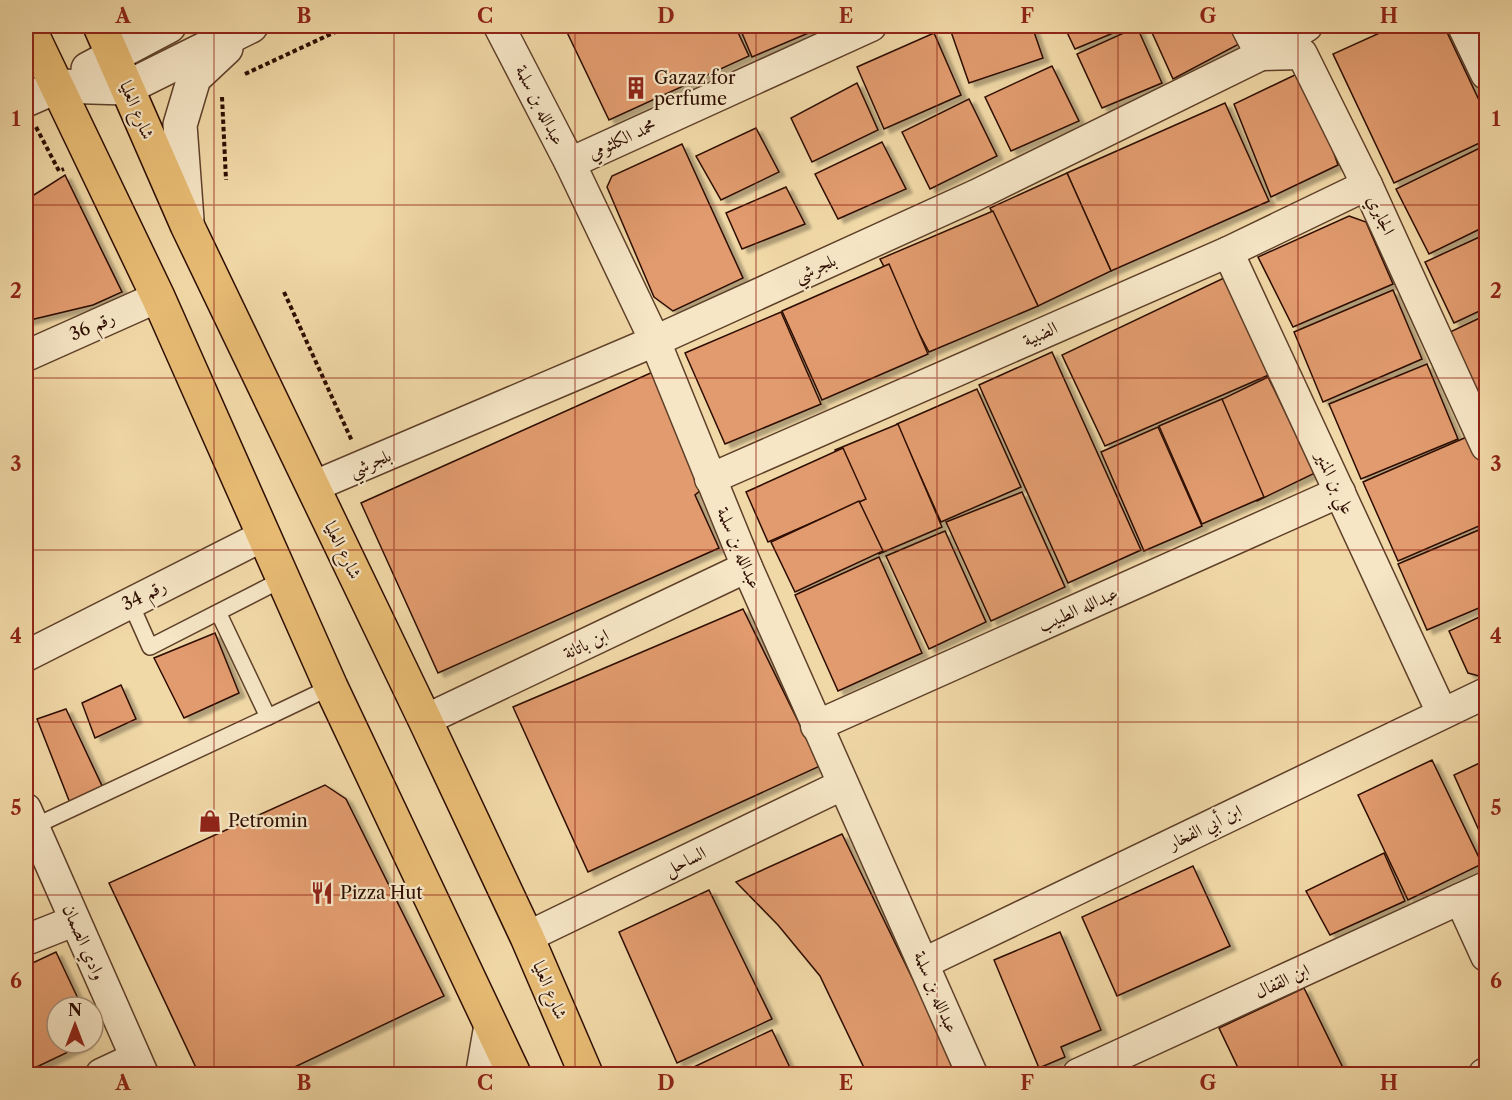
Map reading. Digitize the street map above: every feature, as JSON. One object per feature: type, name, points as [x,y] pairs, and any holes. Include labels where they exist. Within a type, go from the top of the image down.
[{"type":"main road","points":[[28,26],[158,297],[331,687],[514,1074]]},
{"type":"main road","name":"شارع العليا","points":[[100,26],[187,225],[527,937],[586,1074]]},
{"type":"street","points":[[29,110],[58,86],[169,26]]},
{"type":"street","points":[[58,86],[126,88],[251,26]]},
{"type":"street","points":[[187,225],[180,125],[194,78],[251,26]]},
{"type":"street","name":"عبدالله بن سلمة","points":[[499,26],[570,163],[655,341],[747,567],[972,1074]]},
{"type":"street","name":"محمد الكلثومي","points":[[570,163],[872,26]]},
{"type":"street","points":[[1246,26],[1261,55]]},
{"type":"street","name":"بلجرشي","points":[[312,488],[655,341],[976,195],[1261,55],[1307,26]]},
{"type":"street","points":[[1463,26],[1486,74]]},
{"type":"street","name":"الجابري","points":[[1261,55],[1302,54],[1484,432]]},
{"type":"street","name":"الضبية","points":[[710,479],[1228,252],[1367,185]]},
{"type":"street","name":"علي بن المنير","points":[[1228,252],[1442,713]]},
{"type":"street","name":"رقم 36","points":[[26,356],[158,297]]},
{"type":"street","name":"عبدالله الطبيب","points":[[816,726],[1340,492]]},
{"type":"street","name":"رقم 34","points":[[26,656],[263,536]]},
{"type":"street","name":"ابن باتانة","points":[[425,720],[747,567]]},
{"type":"street","name":"ابن أبي الفخار","points":[[924,963],[1486,693]]},
{"type":"street","name":"الساحل","points":[[527,937],[842,784]]},
{"type":"street","name":"وادي الصمان","points":[[30,818],[139,1066]]},
{"type":"street","points":[[1473,893],[1486,956]]},
{"type":"street","name":"ابن القفال","points":[[1077,1074],[1473,893]]},
{"type":"street","points":[[26,940],[74,921]]},
{"type":"street","points":[[481,1074],[490,1022]]},
{"type":"street","points":[[101,1074],[139,1066]]},
{"type":"lane","points":[[130,602],[150,647],[219,614],[283,579]]},
{"type":"lane","points":[[219,614],[268,717]]},
{"type":"lane","points":[[30,818],[268,717],[331,687]]},
{"type":"path","points":[[243,75],[348,26]]},
{"type":"path","points":[[222,95],[226,180]]},
{"type":"path","points":[[29,110],[58,171]]},
{"type":"path","points":[[284,292],[364,466]]},
{"type":"building","name":"Gazaz for perfume","points":[[564,26],[735,26],[749,56],[609,120]]},
{"type":"building","points":[[739,26],[825,26],[752,57]]},
{"type":"building","points":[[949,26],[1032,26],[1043,58],[969,83]]},
{"type":"building","points":[[1064,26],[1130,26],[1075,49]]},
{"type":"building","points":[[1149,26],[1230,26],[1239,44],[1173,79]]},
{"type":"building","points":[[1395,26],[1444,26],[1486,115],[1486,140],[1394,183],[1333,54]]},
{"type":"building","points":[[1137,27],[1162,83],[1102,108],[1077,54]]},
{"type":"building","points":[[934,33],[961,95],[884,129],[857,67]]},
{"type":"building","points":[[1052,66],[1079,121],[1011,151],[985,97]]},
{"type":"building","points":[[1299,73],[1321,116],[1338,165],[1271,197],[1234,104]]},
{"type":"building","points":[[857,83],[878,130],[812,162],[791,118]]},
{"type":"building","points":[[969,99],[997,156],[930,189],[902,132]]},
{"type":"building","points":[[1225,103],[1269,201],[1111,271],[1067,173]]},
{"type":"building","points":[[756,128],[779,172],[721,200],[696,156]]},
{"type":"building","points":[[882,142],[906,189],[838,219],[815,174]]},
{"type":"building","points":[[682,144],[743,278],[673,311],[654,297],[607,187],[612,176]]},
{"type":"building","points":[[1486,145],[1486,226],[1429,254],[1396,189]]},
{"type":"building","points":[[1067,173],[1111,271],[1038,306],[990,208]]},
{"type":"building","points":[[65,175],[122,292],[93,305],[26,321],[26,200]]},
{"type":"building","points":[[786,187],[805,224],[742,249],[726,213]]},
{"type":"building","points":[[993,211],[1038,306],[929,352],[880,259]]},
{"type":"building","points":[[1349,216],[1366,222],[1393,284],[1293,327],[1258,257]]},
{"type":"building","points":[[1486,234],[1486,308],[1454,323],[1425,262]]},
{"type":"building","points":[[889,264],[928,354],[822,400],[782,311]]},
{"type":"building","points":[[1226,277],[1271,374],[1105,446],[1062,355]]},
{"type":"building","points":[[1393,290],[1422,359],[1323,402],[1294,332]]},
{"type":"building","points":[[781,312],[821,404],[725,444],[685,353]]},
{"type":"building","points":[[1486,315],[1486,395],[1481,398],[1450,332]]},
{"type":"building","points":[[1052,352],[1141,550],[1068,583],[979,385]]},
{"type":"building","points":[[1427,364],[1458,439],[1361,479],[1329,404]]},
{"type":"building","points":[[655,371],[707,485],[695,495],[719,548],[438,673],[361,503]]},
{"type":"building","points":[[1268,377],[1315,473],[1257,501],[1210,405]]},
{"type":"building","points":[[977,389],[1021,487],[941,522],[897,424]]},
{"type":"building","points":[[1222,399],[1264,497],[1202,524],[1159,426]]},
{"type":"building","points":[[898,424],[942,527],[879,554],[835,450]]},
{"type":"building","points":[[1158,427],[1202,526],[1144,551],[1101,452]]},
{"type":"building","points":[[1469,436],[1486,477],[1486,523],[1398,561],[1363,482]]},
{"type":"building","points":[[843,448],[866,499],[768,542],[746,492]]},
{"type":"building","points":[[1022,492],[1065,587],[991,621],[946,522]]},
{"type":"building","points":[[859,501],[883,551],[795,592],[771,542]]},
{"type":"building","points":[[1486,527],[1486,605],[1427,630],[1398,564]]},
{"type":"building","points":[[945,531],[986,622],[929,649],[886,556]]},
{"type":"building","points":[[879,557],[922,653],[838,691],[795,595]]},
{"type":"building","points":[[743,609],[820,766],[588,872],[513,707]]},
{"type":"building","points":[[1486,614],[1486,672],[1479,676],[1468,673],[1449,631]]},
{"type":"building","points":[[215,633],[239,693],[184,718],[154,658]]},
{"type":"building","points":[[121,685],[136,719],[95,738],[82,703]]},
{"type":"building","points":[[66,709],[103,788],[70,803],[37,719]]},
{"type":"building","points":[[1432,760],[1482,864],[1408,900],[1358,795]]},
{"type":"building","points":[[1486,760],[1486,846],[1454,775]]},
{"type":"building","points":[[325,785],[346,799],[444,996],[280,1074],[199,1074],[109,883]]},
{"type":"building","points":[[842,834],[956,1068],[943,1074],[867,1074],[820,976],[778,925],[736,882]]},
{"type":"building","points":[[1384,853],[1405,901],[1330,935],[1306,891]]},
{"type":"building","points":[[1193,866],[1230,946],[1117,996],[1082,917]]},
{"type":"building","points":[[709,890],[772,1019],[677,1063],[619,932]]},
{"type":"building","points":[[1060,932],[1101,1030],[1061,1047],[1065,1057],[1039,1068],[994,960]]},
{"type":"building","points":[[56,952],[76,995],[45,995],[45,1055],[62,1055],[26,1072],[26,966]]},
{"type":"building","points":[[1304,988],[1346,1074],[1241,1074],[1219,1028]]},
{"type":"building","points":[[772,1030],[793,1074],[679,1074]]},
{"type":"place","name":"Gazaz for perfume","points":[[636,88]]},
{"type":"place","name":"Petromin","points":[[210,821]]},
{"type":"place","name":"Pizza Hut","points":[[322,893]]}]
